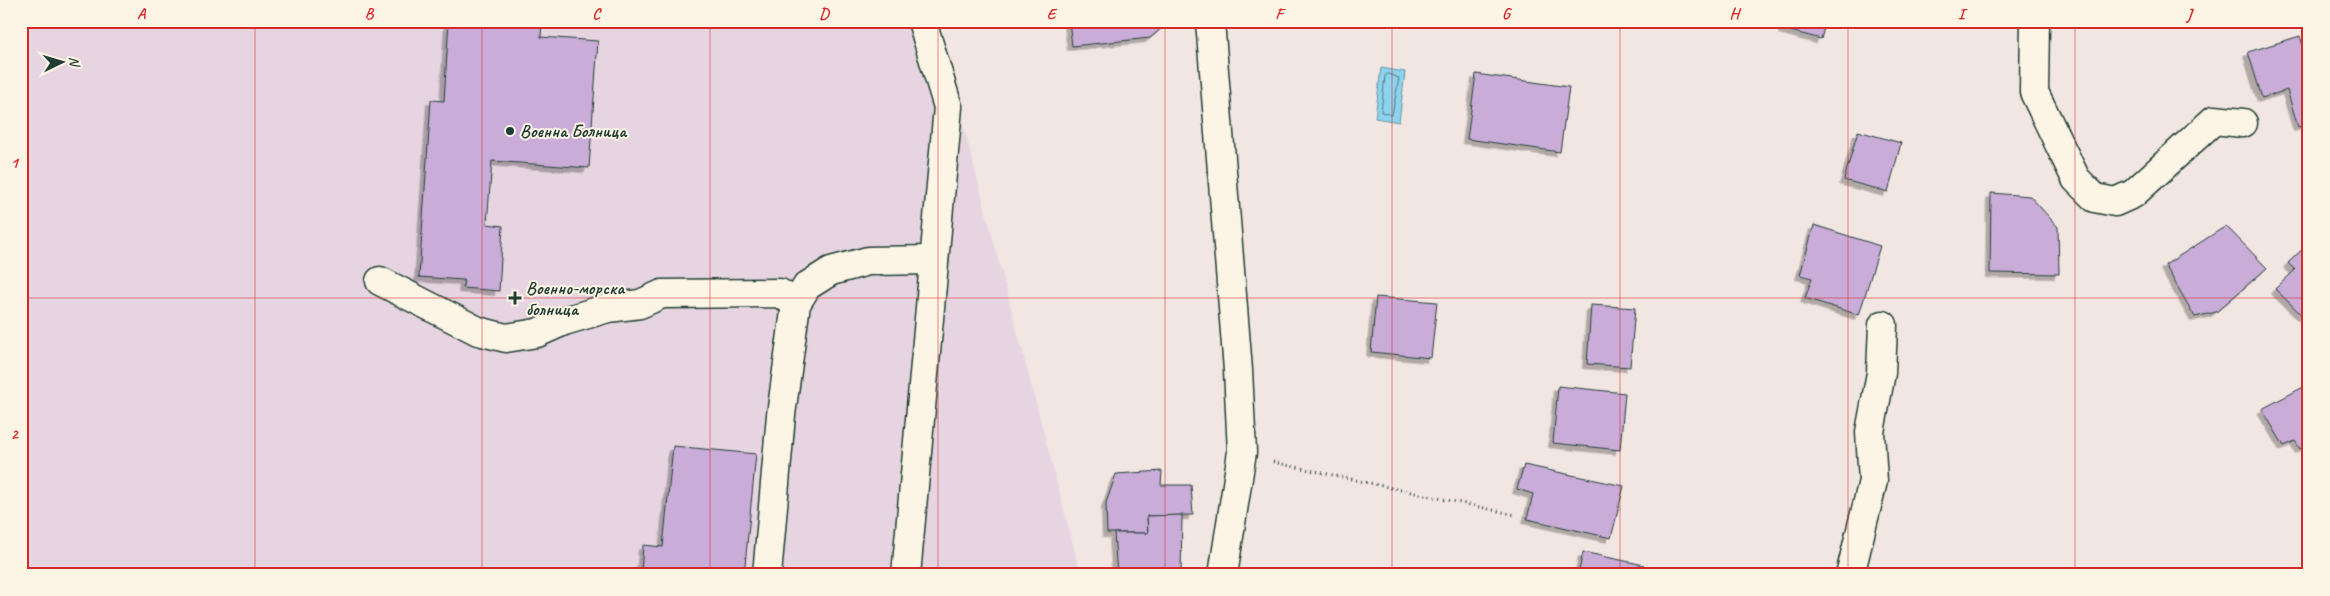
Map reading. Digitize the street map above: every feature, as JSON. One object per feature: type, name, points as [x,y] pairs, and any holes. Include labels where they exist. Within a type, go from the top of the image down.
[{"type":"lane","points":[[906,575],[948,107],[922,21]]},
{"type":"lane","points":[[1210,21],[1238,370],[1242,452],[1223,575]]},
{"type":"lane","points":[[2035,21],[2034,92],[2076,179],[2095,198],[2115,202],[2133,194],[2214,120],[2243,123]]},
{"type":"lane","points":[[768,575],[781,415],[796,304],[807,286],[830,271],[868,260],[934,260]]},
{"type":"lane","points":[[380,281],[478,331],[506,338],[537,333],[564,321],[608,308],[640,304],[662,294],[780,292],[796,304]]},
{"type":"lane","points":[[1850,575],[1872,481],[1870,432],[1881,373],[1882,325]]},
{"type":"path","points":[[1242,452],[1290,468],[1516,515]]},
{"type":"shaded area","name":"Военно-морска болница","points":[[21,21],[936,21],[1081,575],[21,575]]},
{"type":"water","points":[[1381,68],[1405,72],[1399,122],[1375,118]]},
{"type":"building","name":"Военна Болница","points":[[449,21],[542,21],[541,37],[598,41],[589,168],[492,161],[487,224],[503,226],[499,291],[463,288],[464,280],[419,277],[431,100],[444,101]]},
{"type":"building","points":[[1069,21],[1161,21],[1162,28],[1150,38],[1072,46]]},
{"type":"building","points":[[1785,21],[1826,21],[1821,39],[1783,29]]},
{"type":"building","points":[[2300,36],[2309,64],[2309,124],[2298,127],[2287,90],[2262,98],[2248,52]]},
{"type":"building","points":[[1476,74],[1569,87],[1560,152],[1467,139]]},
{"type":"building","points":[[1858,131],[1901,143],[1888,192],[1844,180]]},
{"type":"building","points":[[1991,193],[2030,196],[2058,227],[2059,274],[1990,273]]},
{"type":"building","points":[[1814,225],[1880,246],[1859,315],[1805,298],[1812,278],[1800,275]]},
{"type":"building","points":[[2226,226],[2267,268],[2216,312],[2195,317],[2165,265]]},
{"type":"building","points":[[2309,243],[2309,322],[2275,289],[2295,270],[2288,263]]},
{"type":"building","points":[[1376,297],[1437,302],[1431,358],[1371,352]]},
{"type":"building","points":[[1591,305],[1635,308],[1630,367],[1587,364]]},
{"type":"building","points":[[2309,384],[2309,444],[2300,449],[2295,441],[2284,446],[2262,409]]},
{"type":"building","points":[[1558,386],[1625,393],[1620,450],[1553,443]]},
{"type":"building","points":[[673,446],[756,454],[744,575],[641,575],[643,545],[663,547]]},
{"type":"building","points":[[1524,465],[1624,486],[1611,538],[1527,519],[1533,494],[1517,489]]},
{"type":"building","points":[[1162,471],[1161,485],[1191,485],[1193,515],[1147,516],[1148,533],[1107,533],[1106,503],[1116,474]]},
{"type":"building","points":[[1182,515],[1181,575],[1117,575],[1114,533],[1148,533],[1147,516]]},
{"type":"building","points":[[1583,552],[1644,565],[1642,575],[1578,575]]},
{"type":"place","name":"Военна Болница","points":[[510,131]]},
{"type":"place","name":"Военно-морска болница","points":[[515,298]]}]
